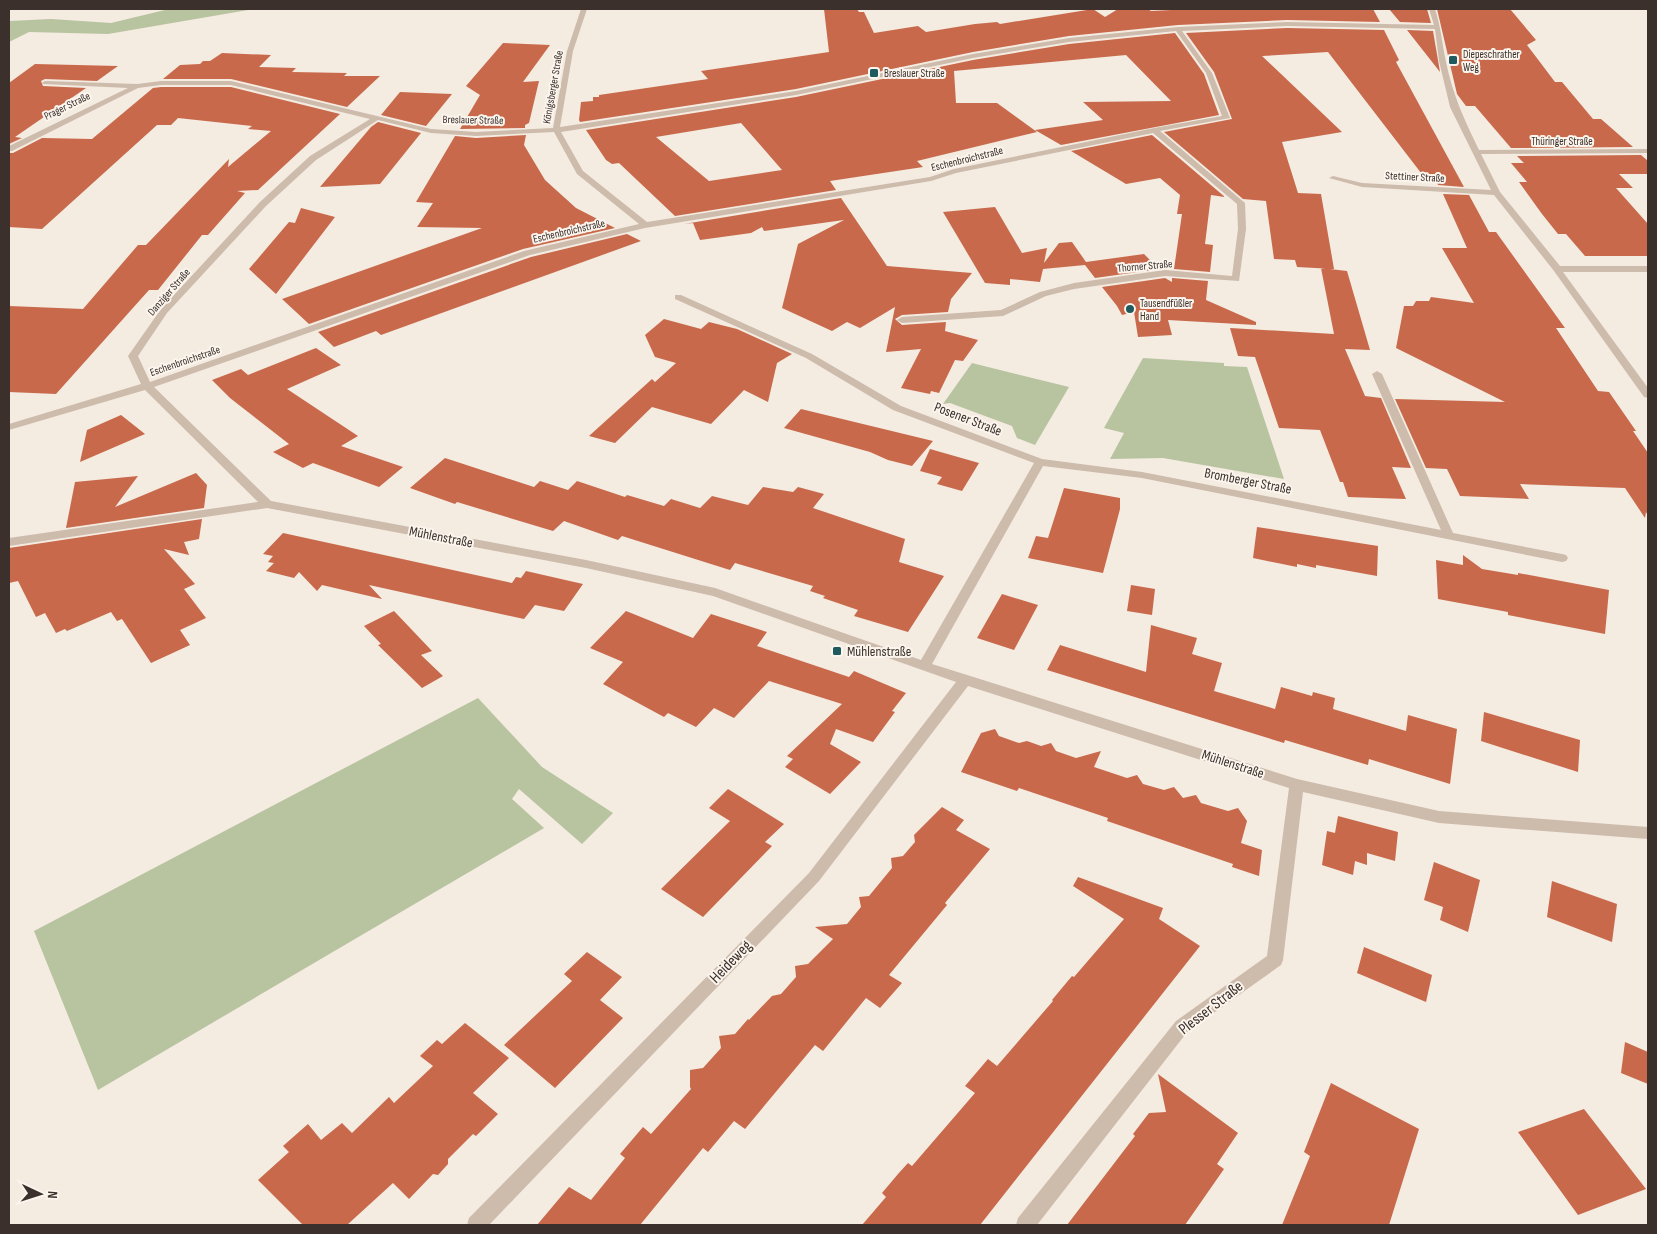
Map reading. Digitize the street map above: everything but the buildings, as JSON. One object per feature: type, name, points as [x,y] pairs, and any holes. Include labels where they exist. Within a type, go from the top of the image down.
[{"type":"street","name":"Königsberger Straße","points":[[584,9],[576,30],[556,130],[580,172],[645,225]]},
{"type":"street","points":[[1432,9],[1438,27],[1442,61],[1454,107],[1496,193],[1557,269],[1648,395]]},
{"type":"street","name":"Breslauer Straße","points":[[45,83],[137,86],[161,83],[232,83],[431,131],[456,133],[556,130],[769,98],[973,56],[1069,40],[1178,29],[1287,24],[1438,27]]},
{"type":"street","name":"Eschenbroichstraße","points":[[9,428],[147,386],[527,253],[645,225],[931,179],[954,171],[1154,130],[1226,118],[1209,73],[1178,29]]},
{"type":"street","name":"Prager Straße","points":[[9,149],[137,86]]},
{"type":"street","name":"Danziger Straße","points":[[267,504],[147,386],[133,356],[164,311],[263,204],[312,158],[378,118]]},
{"type":"street","name":"Thorner Straße","points":[[902,320],[1003,314],[1043,294],[1074,286],[1165,273],[1236,279],[1242,229],[1241,203],[1154,130]]},
{"type":"street","name":"Thüringer Straße","points":[[1476,152],[1648,152]]},
{"type":"street","name":"Stettiner Straße","points":[[1333,178],[1362,185],[1496,193]]},
{"type":"street","points":[[1557,269],[1648,269]]},
{"type":"street","name":"Posener Straße","points":[[678,297],[809,356],[897,408],[1040,462]]},
{"type":"street","points":[[1377,374],[1449,536]]},
{"type":"street","points":[[925,665],[1040,462]]},
{"type":"street","name":"Bromberger Straße","points":[[1040,462],[1142,475],[1562,558]]},
{"type":"street","name":"Mühlenstraße","points":[[9,542],[267,504],[586,564],[715,592],[965,680],[1297,785],[1439,818],[1648,834]]},
{"type":"street","name":"Heideweg","points":[[476,1225],[814,877],[965,680]]},
{"type":"street","name":"Plesser Straße","points":[[1025,1225],[1182,1026],[1275,960],[1297,785]]},
{"type":"green space","points":[[169,9],[254,9],[108,34],[29,32],[9,42],[9,21],[51,19],[111,23]]},
{"type":"green space","points":[[1143,358],[1224,363],[1224,366],[1247,367],[1284,479],[1163,458],[1110,459],[1124,433],[1104,428]]},
{"type":"green space","points":[[972,363],[1069,387],[1035,445],[1017,438],[1012,426],[950,403],[943,404]]},
{"type":"green space","points":[[478,698],[542,767],[613,813],[582,844],[519,789],[512,799],[544,828],[98,1090],[34,931]]},
{"type":"place","name":"Diepeschrather Weg","points":[[1453,60]]},
{"type":"place","name":"Breslauer Straße","points":[[874,73]]},
{"type":"place","name":"Tausendfüßler Hand","points":[[1130,309]]},
{"type":"place","name":"Mühlenstraße","points":[[837,651]]}]
